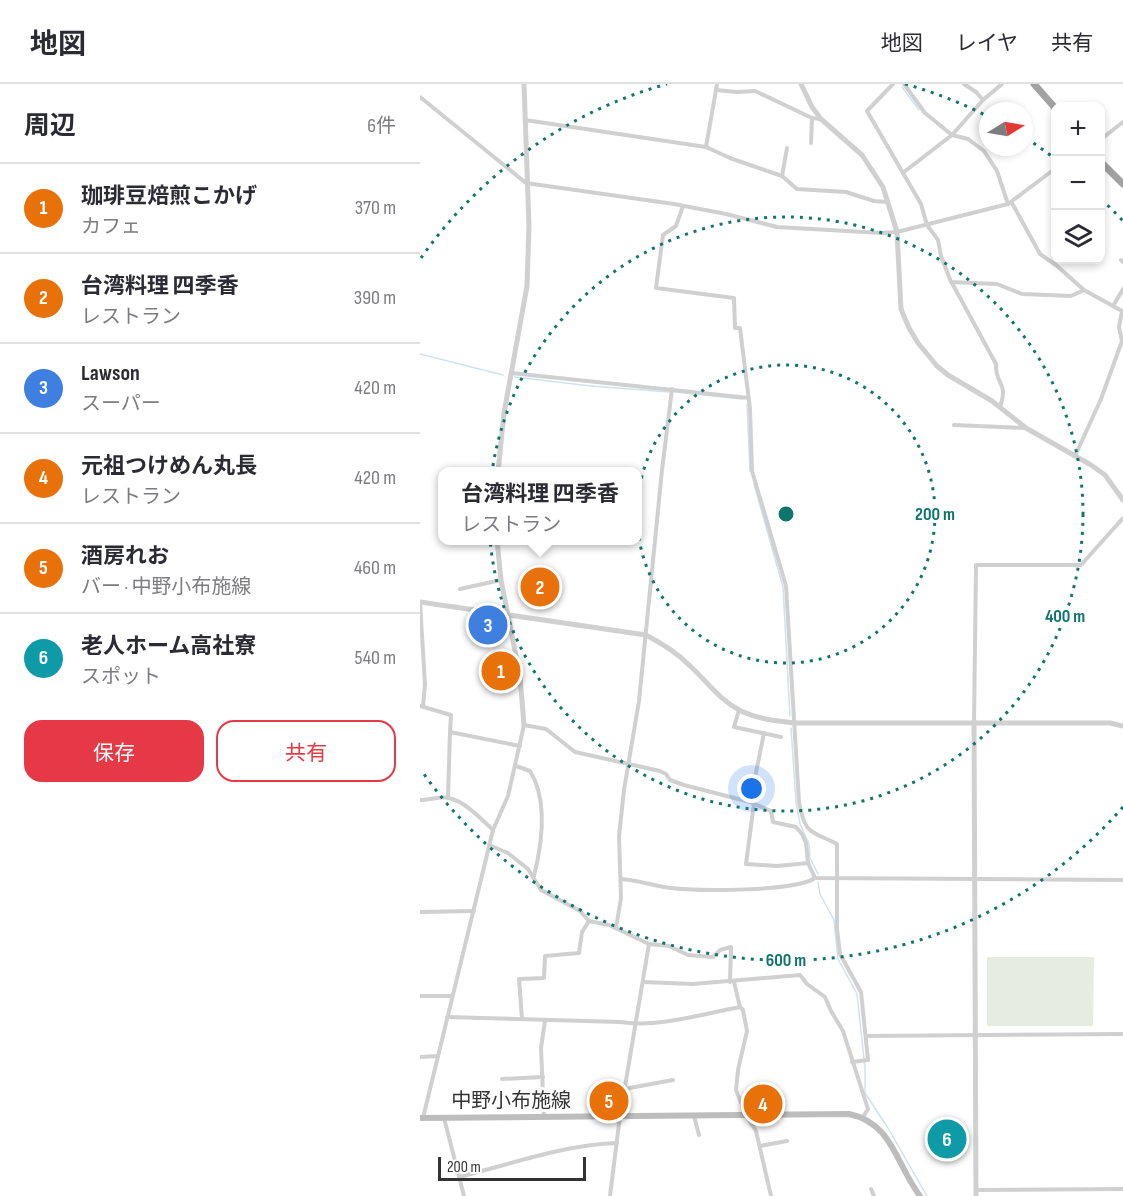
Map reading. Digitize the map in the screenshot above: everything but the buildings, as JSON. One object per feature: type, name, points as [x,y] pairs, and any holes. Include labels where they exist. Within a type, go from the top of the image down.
[{"type":"highway","points":[[1034,84],[1051,104]]},
{"type":"highway","points":[[1105,165],[1123,184]]},
{"type":"main road","name":"中野小布施線","points":[[421,1118],[849,1114],[863,1117]]},
{"type":"main road","points":[[863,1117],[872,1122],[888,1142],[919,1196]]},
{"type":"street","points":[[498,467],[504,413],[527,286],[529,226],[524,84]]},
{"type":"street","points":[[801,84],[812,107],[821,119],[862,156],[883,187],[897,232],[899,300],[903,316],[937,366],[1000,407],[1026,428],[1105,475],[1123,500]]},
{"type":"street","points":[[893,84],[867,111],[921,204],[927,225],[938,240],[941,256],[951,282],[996,364],[996,374],[1004,387],[1000,407]]},
{"type":"street","points":[[904,84],[925,113],[952,135],[968,139],[992,160],[1010,203],[1040,254],[1084,290],[1122,311],[1119,327],[1123,341],[1076,456]]},
{"type":"street","points":[[964,84],[984,100]]},
{"type":"street","points":[[904,172],[952,135],[1002,84]]},
{"type":"street","points":[[706,147],[716,87],[737,92],[755,91],[812,118],[821,119]]},
{"type":"street","points":[[420,97],[526,183],[683,206],[777,227],[897,232],[1010,203],[1051,172]]},
{"type":"street","points":[[811,143],[812,118]]},
{"type":"street","points":[[525,120],[706,147],[782,176],[796,189],[846,192],[874,201],[888,202]]},
{"type":"street","points":[[1105,137],[1123,122]]},
{"type":"street","points":[[782,176],[787,148]]},
{"type":"street","points":[[683,206],[676,226],[663,235],[656,288],[734,298],[735,328],[740,328],[749,398],[752,471],[786,586],[799,802],[803,822],[808,830],[837,844],[837,929],[840,954],[861,992],[868,1060],[852,1062]]},
{"type":"street","points":[[951,282],[997,284],[1022,294],[1071,296],[1084,290]]},
{"type":"street","points":[[1113,306],[1123,289]]},
{"type":"street","points":[[511,373],[749,398]]},
{"type":"street","points":[[616,928],[621,898],[618,864],[619,836],[646,635],[672,389]]},
{"type":"street","points":[[954,424],[1026,428]]},
{"type":"street","points":[[1123,518],[1081,565],[976,565],[974,723],[976,1193],[1123,1189]]},
{"type":"street","points":[[421,1118],[489,845],[508,796],[524,725],[520,676],[501,580],[498,545]]},
{"type":"street","points":[[460,589],[501,580]]},
{"type":"street","points":[[448,797],[451,715],[422,706],[425,685],[420,602],[646,635],[664,644],[688,664],[720,697],[739,710],[760,718],[795,723],[1110,723],[1123,726]]},
{"type":"street","points":[[739,710],[734,727],[781,737]]},
{"type":"street","points":[[524,725],[546,729],[576,752],[660,771],[670,780],[752,802],[771,811],[773,822],[796,827],[806,843],[808,864],[815,878]]},
{"type":"street","points":[[450,732],[520,746]]},
{"type":"street","points":[[764,733],[752,802],[746,864],[777,866],[808,864]]},
{"type":"street","points":[[516,766],[530,771],[541,800],[539,857],[534,876]]},
{"type":"street","points":[[420,800],[448,797],[477,815],[493,830]]},
{"type":"street","points":[[489,845],[508,853],[528,869],[541,890],[580,911],[589,921],[616,928],[649,944],[669,946],[688,955],[713,957],[720,950],[731,947],[732,982],[740,1008],[744,1010],[747,1031],[736,1090],[746,1115],[756,1131],[771,1196]]},
{"type":"street","points":[[621,879],[640,880],[669,888],[736,889],[768,888],[809,882],[815,878],[1123,880]]},
{"type":"street","points":[[420,912],[474,911]]},
{"type":"street","points":[[522,1019],[519,979],[544,978],[545,956],[579,953],[582,932],[589,921]]},
{"type":"street","points":[[610,1196],[624,1089],[649,944]]},
{"type":"street","points":[[644,982],[693,984],[800,975],[807,984],[825,998],[843,1031],[868,1109],[863,1117]]},
{"type":"street","points":[[420,996],[453,996]]},
{"type":"street","points":[[447,1017],[635,1024],[740,1008]]},
{"type":"street","points":[[544,1117],[541,1047],[545,1021]]},
{"type":"street","points":[[866,1036],[1123,1034]]},
{"type":"street","points":[[420,1057],[438,1056]]},
{"type":"street","points":[[502,1079],[543,1077]]},
{"type":"street","points":[[624,1089],[673,1080]]},
{"type":"street","points":[[694,1115],[699,1135]]},
{"type":"street","points":[[444,1117],[464,1196]]},
{"type":"street","points":[[760,1146],[787,1141]]},
{"type":"street","points":[[459,1177],[548,1154],[603,1143],[617,1143]]},
{"type":"street","points":[[871,1189],[874,1196]]},
{"type":"shaded area","points":[[987,957],[1094,957],[1093,1026],[987,1026]]},
{"type":"waterway","points":[[902,87],[919,110]]},
{"type":"waterway","points":[[420,354],[503,375]]},
{"type":"waterway","points":[[515,377],[669,392]]},
{"type":"waterway","points":[[675,392],[742,399]]},
{"type":"waterway","points":[[747,404],[750,471]]},
{"type":"waterway","points":[[754,484],[783,587],[790,716]]},
{"type":"waterway","points":[[791,728],[796,802],[800,824],[809,844],[810,858],[818,874]]},
{"type":"waterway","points":[[818,882],[820,894],[834,920],[838,959],[857,994],[865,1068],[865,1093],[927,1196]]},
{"type":"place","name":"台湾料理 四季香","points":[[540,587]]},
{"type":"place","name":"Lawson","points":[[488,625]]},
{"type":"place","name":"珈琲豆焙煎こかげ","points":[[501,671]]},
{"type":"place","name":"酒房れお","points":[[609,1101]]},
{"type":"place","name":"元祖つけめん丸長","points":[[763,1104]]},
{"type":"place","name":"老人ホーム高社寮","points":[[947,1139]]}]
